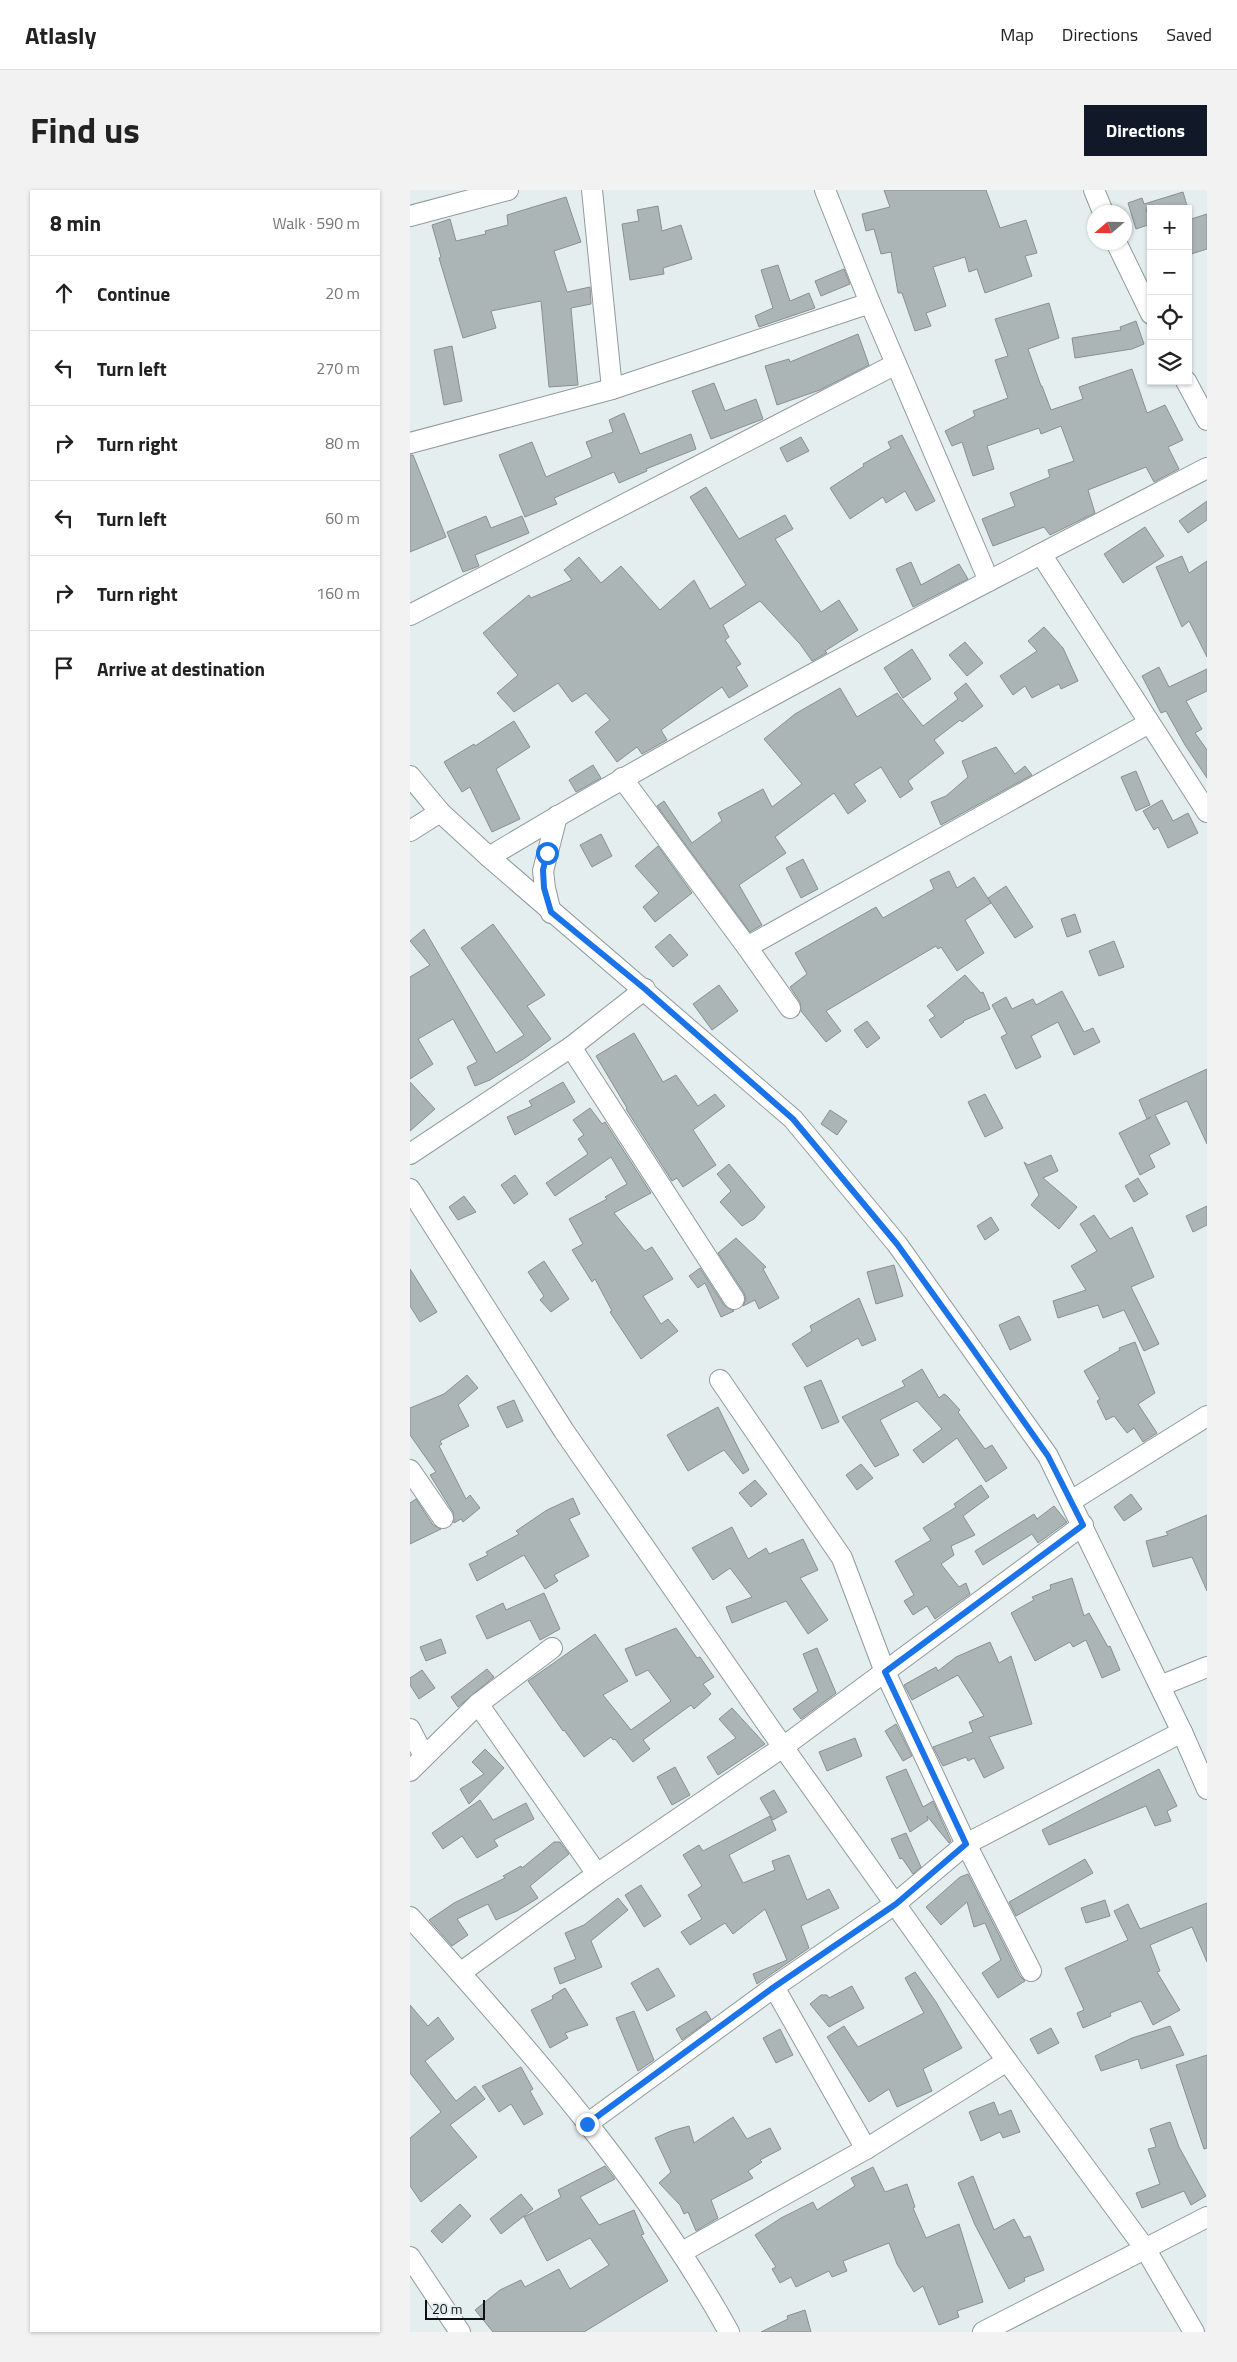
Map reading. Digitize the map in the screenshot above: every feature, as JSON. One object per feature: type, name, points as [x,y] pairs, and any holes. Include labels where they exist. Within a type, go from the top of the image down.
[{"type":"street","points":[[410,216],[508,190]]},
{"type":"street","points":[[592,190],[612,389]]},
{"type":"street","points":[[825,190],[896,364],[989,581]]},
{"type":"street","points":[[1094,190],[1100,205]]},
{"type":"street","points":[[1120,250],[1147,306]]},
{"type":"street","points":[[410,443],[612,389],[870,302]]},
{"type":"street","points":[[410,615],[896,364]]},
{"type":"street","points":[[1188,385],[1207,420]]},
{"type":"street","points":[[489,857],[622,778],[989,581],[1207,468]]},
{"type":"street","points":[[1041,554],[1207,812]]},
{"type":"street","points":[[747,947],[1150,723]]},
{"type":"street","points":[[410,776],[440,812],[489,857],[551,912],[645,989],[793,1119],[897,1244],[1048,1456],[1182,1732],[1207,1789]]},
{"type":"street","points":[[622,778],[790,1008]]},
{"type":"street","points":[[410,832],[440,812]]},
{"type":"street","points":[[551,912],[544,888],[543,870],[557,816]]},
{"type":"street","points":[[410,1154],[570,1047],[645,989]]},
{"type":"street","points":[[570,1047],[734,1299]]},
{"type":"street","points":[[410,1189],[564,1431],[783,1747],[1006,2061],[1146,2250],[1194,2332]]},
{"type":"street","points":[[720,1380],[842,1558],[885,1672],[966,1844],[1031,1970]]},
{"type":"street","points":[[1071,1501],[1207,1416]]},
{"type":"street","points":[[410,1470],[444,1518]]},
{"type":"street","points":[[460,1973],[597,1874],[783,1747],[1083,1525]]},
{"type":"street","points":[[417,1764],[478,1704],[552,1648]]},
{"type":"street","points":[[1160,1686],[1207,1667]]},
{"type":"street","points":[[478,1704],[597,1874]]},
{"type":"street","points":[[410,1728],[417,1764]]},
{"type":"street","points":[[587,2124],[774,1987],[896,1904],[966,1844],[1182,1732]]},
{"type":"street","points":[[410,1917],[460,1973],[587,2124],[682,2252],[729,2332]]},
{"type":"street","points":[[774,1987],[866,2149]]},
{"type":"street","points":[[682,2252],[866,2149],[1006,2061]]},
{"type":"street","points":[[983,2332],[1207,2217]]},
{"type":"street","points":[[410,2257],[458,2331]]},
{"type":"building","points":[[884,190],[986,190],[1000,228],[1026,220],[1037,253],[1025,256],[1032,276],[985,293],[977,269],[969,272],[965,257],[933,267],[946,306],[926,313],[931,326],[915,331],[902,293],[898,293],[891,252],[881,254],[874,229],[866,231],[862,214],[890,207]]},
{"type":"building","points":[[1183,192],[1187,205],[1147,205],[1147,225],[1136,229],[1132,216],[1132,205],[1129,205],[1128,203],[1142,198],[1144,204]]},
{"type":"building","points":[[566,197],[581,242],[554,251],[567,292],[590,287],[591,304],[571,308],[578,385],[549,387],[541,301],[491,311],[496,328],[463,338],[439,258],[441,257],[432,225],[450,219],[456,241],[486,234],[485,231],[508,225],[507,215]]},
{"type":"building","points":[[658,206],[662,231],[681,225],[692,259],[663,268],[664,274],[630,280],[622,224],[639,221],[637,210]]},
{"type":"building","points":[[1207,214],[1207,249],[1192,254],[1192,250],[1192,219]]},
{"type":"building","points":[[778,265],[790,301],[809,293],[815,308],[759,327],[755,316],[773,308],[761,270]]},
{"type":"building","points":[[844,269],[850,284],[821,296],[815,281]]},
{"type":"building","points":[[1049,303],[1059,338],[1028,349],[1051,410],[1083,399],[1079,387],[1132,369],[1147,413],[1165,405],[1183,440],[1168,447],[1179,469],[1154,482],[1146,467],[1088,490],[1095,513],[1050,535],[1044,527],[993,546],[982,519],[1015,506],[1010,493],[1050,477],[1048,470],[1074,461],[1061,426],[1041,434],[1039,428],[987,446],[994,469],[973,476],[962,442],[952,446],[945,431],[975,416],[973,411],[1008,398],[995,360],[1008,356],[995,319]]},
{"type":"building","points":[[1136,321],[1144,344],[1132,349],[1075,358],[1072,338],[1121,330],[1120,327]]},
{"type":"building","points":[[858,334],[869,365],[820,390],[777,405],[765,366],[789,359],[790,362]]},
{"type":"building","points":[[452,346],[462,401],[444,405],[434,350]]},
{"type":"building","points":[[714,383],[725,411],[756,399],[763,419],[711,439],[692,391]]},
{"type":"building","points":[[624,413],[640,454],[691,434],[696,449],[646,469],[647,471],[619,483],[614,472],[554,498],[557,504],[525,517],[499,455],[532,442],[546,477],[592,457],[586,442],[613,432],[609,420]]},
{"type":"building","points":[[902,435],[935,501],[916,511],[905,491],[886,503],[883,497],[850,519],[830,488],[864,466],[863,464],[891,448],[888,442]]},
{"type":"building","points":[[801,437],[809,451],[787,462],[780,448]]},
{"type":"building","points":[[410,455],[413,455],[446,537],[410,552]]},
{"type":"building","points":[[706,487],[739,539],[785,515],[793,529],[775,539],[821,612],[839,600],[858,630],[825,651],[827,653],[812,661],[800,644],[760,601],[723,625],[729,637],[725,640],[741,664],[736,667],[748,686],[729,698],[722,687],[661,730],[667,740],[642,754],[637,747],[617,762],[595,732],[610,720],[586,693],[572,702],[558,683],[514,712],[497,693],[518,675],[483,633],[529,595],[531,598],[572,580],[564,570],[579,557],[601,583],[621,566],[660,610],[694,580],[710,609],[746,585],[690,497]]},
{"type":"building","points":[[1207,501],[1207,520],[1188,533],[1179,521]]},
{"type":"building","points":[[486,516],[491,528],[522,516],[529,533],[475,555],[479,566],[463,572],[447,532]]},
{"type":"building","points":[[1145,527],[1164,556],[1123,583],[1104,554]]},
{"type":"building","points":[[1182,556],[1189,573],[1207,561],[1207,657],[1189,621],[1182,627],[1156,567]]},
{"type":"building","points":[[911,562],[921,585],[959,564],[968,579],[913,607],[896,569]]},
{"type":"building","points":[[1044,627],[1063,648],[1078,681],[1061,689],[1059,684],[1032,698],[1025,686],[1013,695],[1000,676],[1037,651],[1028,641]]},
{"type":"building","points":[[965,642],[983,663],[967,676],[949,655]]},
{"type":"building","points":[[912,649],[931,679],[903,698],[884,668]]},
{"type":"building","points":[[1159,667],[1169,687],[1207,669],[1207,691],[1186,701],[1202,729],[1195,733],[1207,750],[1207,778],[1185,745],[1166,711],[1161,713],[1142,676]]},
{"type":"building","points":[[966,683],[983,706],[962,722],[960,720],[934,740],[944,753],[908,781],[913,789],[900,798],[881,767],[854,784],[866,801],[848,814],[834,793],[775,837],[786,853],[739,885],[762,925],[750,932],[657,806],[664,801],[692,843],[722,821],[718,813],[763,789],[772,807],[802,784],[764,739],[795,714],[840,688],[857,717],[897,693],[923,726],[958,699],[954,693]]},
{"type":"building","points":[[514,721],[530,747],[496,769],[520,819],[492,832],[470,787],[462,792],[444,762],[474,744],[475,746]]},
{"type":"building","points":[[996,747],[1015,774],[1025,766],[1032,775],[941,825],[931,802],[946,796],[968,777],[962,761]]},
{"type":"building","points":[[593,765],[601,778],[576,792],[569,780]]},
{"type":"building","points":[[1136,771],[1150,805],[1136,811],[1121,777]]},
{"type":"building","points":[[1162,800],[1173,821],[1188,813],[1198,833],[1168,848],[1158,827],[1154,830],[1143,811]]},
{"type":"building","points":[[601,834],[612,856],[592,867],[580,845]]},
{"type":"building","points":[[658,846],[692,893],[655,922],[643,907],[659,893],[635,866]]},
{"type":"building","points":[[803,859],[818,889],[801,898],[786,868]]},
{"type":"building","points":[[949,871],[957,888],[974,877],[991,903],[965,920],[984,953],[957,971],[941,947],[938,949],[936,946],[826,1011],[841,1031],[826,1042],[801,1011],[800,1002],[790,987],[807,974],[795,953],[876,907],[883,918],[934,889],[930,880]]},
{"type":"building","points":[[1006,886],[1033,927],[1015,938],[988,898]]},
{"type":"building","points":[[1075,914],[1081,932],[1067,937],[1061,919]]},
{"type":"building","points":[[493,924],[545,995],[527,1006],[551,1039],[490,1080],[475,1086],[467,1067],[477,1062],[453,1019],[418,1039],[433,1064],[410,1079],[410,977],[430,965],[410,941],[424,929],[496,1053],[524,1035],[461,948]]},
{"type":"building","points":[[670,934],[688,955],[673,967],[655,947]]},
{"type":"building","points":[[1114,941],[1124,967],[1099,976],[1089,951]]},
{"type":"building","points":[[965,975],[981,993],[983,992],[990,1009],[963,1021],[941,1038],[929,1020],[935,1016],[927,1006]]},
{"type":"building","points":[[719,985],[738,1011],[712,1030],[693,1004]]},
{"type":"building","points":[[1062,991],[1084,1032],[1093,1028],[1100,1042],[1074,1055],[1058,1022],[1031,1036],[1041,1057],[1016,1069],[1001,1037],[1007,1034],[992,1005],[1006,997],[1012,1009],[1033,999],[1036,1005]]},
{"type":"building","points":[[867,1021],[880,1038],[867,1048],[854,1030]]},
{"type":"building","points":[[634,1033],[663,1082],[676,1075],[698,1106],[715,1094],[725,1106],[693,1130],[716,1165],[683,1187],[677,1178],[672,1181],[626,1109],[596,1056]]},
{"type":"building","points":[[1207,1069],[1207,1144],[1187,1101],[1155,1115],[1170,1144],[1149,1155],[1155,1167],[1140,1175],[1119,1133],[1147,1119],[1139,1100]]},
{"type":"building","points":[[410,1082],[435,1109],[410,1131]]},
{"type":"building","points":[[563,1082],[575,1102],[515,1135],[507,1117],[532,1106],[529,1101]]},
{"type":"building","points":[[985,1094],[1003,1128],[985,1137],[968,1102]]},
{"type":"building","points":[[590,1108],[602,1124],[605,1122],[651,1193],[614,1213],[645,1251],[652,1247],[673,1279],[643,1296],[661,1324],[668,1319],[678,1331],[641,1359],[610,1312],[612,1311],[595,1279],[592,1282],[572,1250],[583,1244],[569,1219],[607,1199],[605,1197],[627,1184],[611,1157],[555,1196],[546,1183],[588,1154],[578,1139],[584,1135],[573,1120]]},
{"type":"building","points":[[830,1110],[847,1121],[837,1135],[821,1124]]},
{"type":"building","points":[[1051,1155],[1058,1171],[1043,1178],[1077,1207],[1059,1229],[1031,1205],[1039,1195],[1024,1162],[1028,1165]]},
{"type":"building","points":[[729,1164],[765,1207],[754,1219],[742,1226],[720,1202],[731,1191],[717,1174]]},
{"type":"building","points":[[515,1175],[528,1194],[514,1204],[501,1185]]},
{"type":"building","points":[[1138,1178],[1148,1194],[1134,1202],[1125,1186]]},
{"type":"building","points":[[464,1196],[476,1212],[458,1220],[449,1207]]},
{"type":"building","points":[[1207,1206],[1207,1225],[1193,1232],[1186,1216]]},
{"type":"building","points":[[1094,1215],[1110,1239],[1132,1227],[1154,1277],[1131,1287],[1159,1344],[1144,1351],[1124,1310],[1103,1318],[1098,1305],[1058,1318],[1053,1301],[1086,1290],[1071,1266],[1097,1251],[1080,1224]]},
{"type":"building","points":[[991,1217],[999,1230],[985,1240],[977,1226]]},
{"type":"building","points":[[736,1238],[766,1267],[763,1269],[779,1298],[759,1309],[755,1300],[743,1306],[746,1299],[744,1293],[718,1253]]},
{"type":"building","points":[[544,1261],[569,1299],[551,1312],[540,1300],[544,1296],[528,1272]]},
{"type":"building","points":[[894,1265],[903,1296],[876,1304],[867,1272]]},
{"type":"building","points":[[700,1268],[724,1305],[734,1311],[721,1317],[705,1283],[698,1288],[689,1276]]},
{"type":"building","points":[[410,1269],[437,1312],[420,1322],[410,1306]]},
{"type":"building","points":[[859,1298],[876,1340],[862,1346],[858,1338],[807,1367],[792,1344],[812,1331],[810,1326]]},
{"type":"building","points":[[1019,1316],[1031,1340],[1010,1350],[999,1325]]},
{"type":"building","points":[[1135,1342],[1155,1393],[1138,1404],[1157,1433],[1143,1442],[1134,1428],[1127,1433],[1114,1416],[1106,1420],[1097,1401],[1100,1399],[1084,1371],[1120,1350],[1119,1348]]},
{"type":"building","points":[[922,1369],[939,1398],[944,1394],[947,1396],[960,1410],[958,1412],[985,1449],[992,1445],[1007,1468],[986,1482],[957,1438],[923,1463],[913,1450],[942,1429],[917,1401],[880,1420],[899,1455],[875,1467],[842,1417],[905,1386],[902,1381]]},
{"type":"building","points":[[467,1375],[478,1388],[458,1405],[469,1426],[440,1441],[442,1444],[439,1446],[466,1499],[470,1495],[480,1508],[463,1522],[461,1519],[454,1523],[453,1512],[430,1475],[436,1472],[410,1435],[410,1408],[444,1394]]},
{"type":"building","points":[[821,1380],[839,1422],[822,1429],[804,1387]]},
{"type":"building","points":[[514,1400],[523,1421],[507,1428],[497,1407]]},
{"type":"building","points":[[718,1407],[749,1470],[743,1474],[724,1450],[688,1471],[667,1435]]},
{"type":"building","points":[[861,1464],[873,1478],[857,1490],[846,1475]]},
{"type":"building","points":[[755,1480],[767,1494],[751,1507],[739,1493]]},
{"type":"building","points":[[981,1485],[989,1497],[963,1516],[975,1535],[951,1546],[954,1555],[941,1564],[959,1587],[966,1583],[970,1594],[935,1619],[927,1606],[913,1615],[904,1601],[914,1595],[895,1561],[931,1540],[923,1528],[956,1507],[954,1504]]},
{"type":"building","points":[[1131,1494],[1142,1509],[1124,1521],[1114,1507]]},
{"type":"building","points":[[573,1498],[580,1514],[569,1519],[589,1556],[554,1575],[558,1581],[545,1589],[524,1555],[477,1581],[469,1564],[488,1555],[486,1552],[519,1534],[516,1531],[547,1510]]},
{"type":"building","points":[[416,1499],[433,1525],[441,1529],[410,1544],[410,1503]]},
{"type":"building","points":[[1054,1506],[1067,1522],[1038,1543],[1032,1534],[983,1565],[975,1551],[1034,1514],[1037,1519]]},
{"type":"building","points":[[1207,1515],[1207,1591],[1192,1557],[1153,1567],[1146,1541],[1168,1535],[1166,1532]]},
{"type":"building","points":[[732,1527],[748,1559],[766,1548],[769,1554],[803,1539],[818,1570],[800,1578],[828,1620],[808,1634],[786,1601],[732,1623],[726,1607],[752,1597],[730,1568],[713,1580],[692,1548]]},
{"type":"building","points":[[1072,1578],[1084,1616],[1089,1613],[1108,1647],[1110,1646],[1120,1670],[1102,1678],[1086,1640],[1073,1647],[1070,1642],[1035,1661],[1011,1613],[1034,1600],[1032,1597],[1051,1589],[1050,1585]]},
{"type":"building","points":[[544,1593],[560,1629],[540,1640],[530,1620],[487,1639],[476,1616],[503,1603],[506,1610]]},
{"type":"building","points":[[676,1628],[697,1658],[700,1657],[714,1677],[703,1684],[711,1694],[694,1709],[691,1705],[643,1740],[650,1749],[633,1762],[615,1739],[613,1740],[611,1737],[584,1757],[528,1681],[595,1634],[628,1681],[603,1695],[631,1730],[671,1701],[648,1670],[636,1676],[625,1649]]},
{"type":"building","points":[[441,1639],[446,1653],[426,1661],[420,1647]]},
{"type":"building","points":[[990,1642],[999,1663],[1011,1656],[1032,1724],[989,1737],[1004,1768],[984,1778],[974,1758],[968,1761],[966,1757],[943,1766],[933,1747],[973,1732],[969,1722],[984,1716],[958,1675],[912,1700],[904,1685],[936,1667],[938,1671],[956,1657]]},
{"type":"building","points":[[817,1648],[836,1693],[801,1719],[793,1709],[818,1691],[803,1654]]},
{"type":"building","points":[[487,1669],[494,1677],[458,1707],[451,1697]]},
{"type":"building","points":[[422,1670],[435,1688],[419,1699],[410,1685],[410,1678]]},
{"type":"building","points":[[732,1708],[765,1744],[718,1775],[707,1757],[736,1738],[719,1719]]},
{"type":"building","points":[[896,1724],[912,1756],[903,1761],[885,1731]]},
{"type":"building","points":[[855,1738],[862,1756],[827,1771],[819,1752]]},
{"type":"building","points":[[485,1749],[504,1768],[469,1804],[460,1789],[484,1774],[472,1762]]},
{"type":"building","points":[[675,1767],[690,1795],[672,1805],[657,1777]]},
{"type":"building","points":[[906,1769],[923,1807],[933,1801],[951,1841],[949,1843],[927,1816],[928,1820],[910,1832],[886,1777]]},
{"type":"building","points":[[1159,1769],[1177,1806],[1167,1811],[1171,1821],[1155,1826],[1146,1806],[1049,1845],[1042,1830]]},
{"type":"building","points":[[774,1790],[787,1812],[773,1820],[760,1798]]},
{"type":"building","points":[[480,1800],[493,1820],[526,1803],[534,1819],[494,1840],[498,1846],[477,1858],[462,1836],[443,1849],[432,1833]]},
{"type":"building","points":[[770,1816],[776,1830],[729,1855],[743,1883],[775,1870],[772,1861],[789,1855],[807,1900],[829,1889],[839,1908],[801,1926],[809,1948],[757,1984],[753,1974],[787,1960],[765,1909],[733,1934],[725,1923],[690,1945],[681,1932],[702,1919],[688,1895],[702,1886],[683,1855],[699,1845],[703,1851]]},
{"type":"building","points":[[906,1833],[921,1867],[913,1874],[902,1858],[900,1859],[891,1839]]},
{"type":"building","points":[[554,1842],[560,1842],[569,1854],[530,1886],[538,1898],[517,1911],[496,1920],[488,1904],[457,1919],[468,1935],[452,1946],[429,1920],[454,1903],[505,1878],[503,1876],[521,1866],[522,1868]]},
{"type":"building","points":[[1085,1859],[1093,1873],[1016,1916],[1009,1902]]},
{"type":"building","points":[[968,1874],[1020,1976],[1025,1981],[998,1998],[982,1973],[1001,1960],[985,1923],[974,1927],[967,1902],[941,1925],[926,1907],[960,1877]]},
{"type":"building","points":[[641,1885],[661,1916],[644,1927],[625,1895]]},
{"type":"building","points":[[618,1898],[628,1910],[591,1941],[602,1967],[560,1984],[554,1968],[576,1959],[565,1933],[584,1925]]},
{"type":"building","points":[[1105,1900],[1110,1916],[1086,1923],[1081,1908]]},
{"type":"building","points":[[1207,1903],[1207,1962],[1192,1927],[1150,1945],[1160,1971],[1157,1972],[1180,2010],[1153,2025],[1141,2001],[1110,2013],[1111,2016],[1083,2028],[1077,2013],[1084,2010],[1065,1968],[1128,1940],[1114,1911],[1128,1904],[1140,1929]]},
{"type":"building","points":[[658,1968],[675,1996],[647,2011],[631,1983]]},
{"type":"building","points":[[915,1972],[936,2002],[962,2048],[923,2069],[932,2091],[897,2107],[889,2089],[869,2102],[827,2037],[844,2026],[858,2047],[924,2013],[905,1978]]},
{"type":"building","points":[[852,1986],[864,2008],[829,2027],[810,2004],[821,1995],[827,1995],[829,1998]]},
{"type":"building","points":[[565,1988],[588,2025],[565,2033],[568,2038],[550,2048],[531,2010],[553,1999],[552,1996]]},
{"type":"building","points":[[410,2005],[428,2026],[438,2017],[454,2039],[425,2061],[456,2101],[475,2086],[485,2099],[450,2125],[477,2157],[421,2202],[410,2186],[410,2138],[441,2112],[410,2073]]},
{"type":"building","points":[[634,2011],[654,2060],[638,2071],[616,2018]]},
{"type":"building","points":[[706,2011],[711,2019],[682,2040],[676,2029]]},
{"type":"building","points":[[1170,2026],[1184,2055],[1141,2069],[1138,2059],[1101,2071],[1095,2056],[1132,2038]]},
{"type":"building","points":[[1051,2028],[1059,2043],[1038,2054],[1030,2039]]},
{"type":"building","points":[[780,2029],[793,2055],[776,2063],[763,2038]]},
{"type":"building","points":[[1207,2055],[1207,2148],[1204,2149],[1176,2065]]},
{"type":"building","points":[[521,2067],[533,2089],[530,2091],[543,2114],[524,2125],[511,2104],[499,2112],[482,2086]]},
{"type":"building","points":[[994,2102],[999,2115],[1011,2110],[1020,2132],[1003,2138],[1000,2132],[981,2141],[969,2112]]},
{"type":"building","points":[[733,2117],[747,2139],[770,2128],[781,2149],[760,2160],[762,2162],[748,2171],[753,2178],[711,2200],[718,2218],[696,2231],[688,2212],[684,2214],[680,2205],[659,2183],[671,2172],[655,2138],[689,2126],[694,2143]]},
{"type":"building","points":[[1170,2122],[1179,2147],[1206,2196],[1191,2205],[1184,2191],[1142,2208],[1136,2193],[1160,2184],[1148,2149],[1156,2147],[1150,2129]]},
{"type":"building","points":[[605,2166],[615,2179],[580,2197],[599,2225],[634,2210],[644,2234],[641,2235],[668,2281],[584,2332],[493,2332],[475,2310],[500,2290],[521,2280],[525,2287],[559,2269],[570,2289],[609,2265],[590,2238],[547,2261],[524,2217],[561,2197],[558,2190]]},
{"type":"building","points":[[873,2167],[885,2192],[907,2184],[915,2207],[913,2208],[926,2238],[959,2224],[983,2302],[957,2311],[959,2317],[939,2325],[923,2286],[914,2292],[897,2264],[889,2243],[843,2261],[847,2271],[832,2277],[829,2271],[796,2287],[791,2277],[780,2283],[772,2269],[776,2267],[755,2235],[781,2218],[813,2202],[817,2210],[855,2186],[851,2178]]},
{"type":"building","points":[[973,2176],[994,2230],[1014,2219],[1024,2238],[1030,2236],[1044,2270],[1024,2278],[1025,2281],[1009,2289],[975,2225],[958,2183]]},
{"type":"building","points":[[521,2194],[533,2209],[501,2234],[490,2219]]},
{"type":"building","points":[[460,2204],[471,2216],[442,2243],[431,2231]]},
{"type":"building","points":[[805,2310],[811,2332],[761,2332],[788,2319],[787,2316]]},
{"type":"route","points":[[547,853],[543,870],[544,888],[551,912],[645,989],[793,1119],[897,1244],[972,1348],[1048,1456],[1083,1525],[885,1672],[966,1844],[896,1904],[774,1987],[587,2124]]}]
